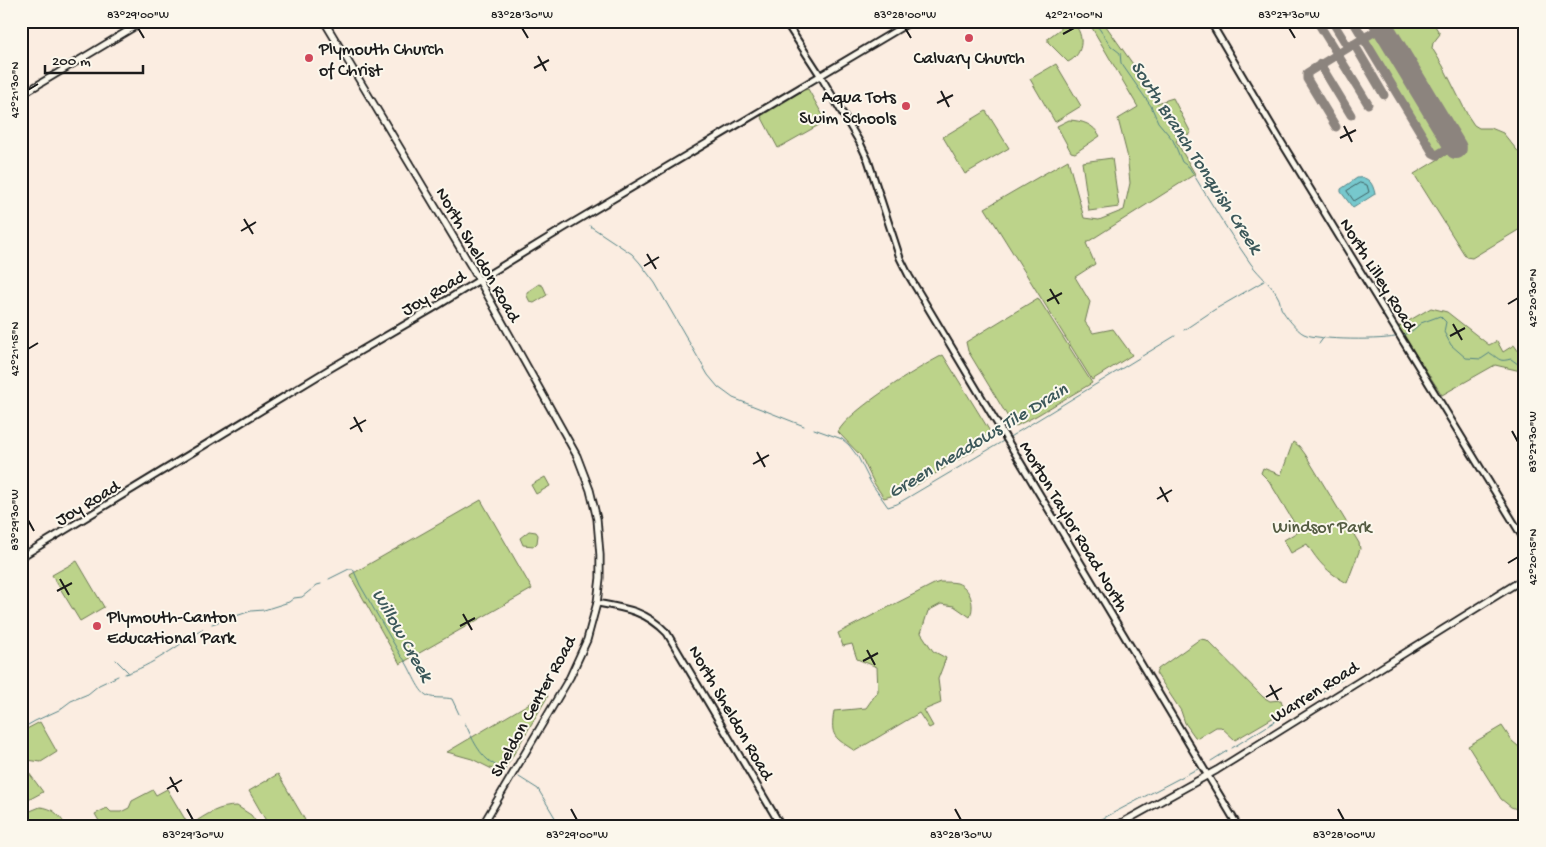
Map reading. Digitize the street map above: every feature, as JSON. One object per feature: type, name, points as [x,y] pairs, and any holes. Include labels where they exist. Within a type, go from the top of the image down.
[{"type":"main road","points":[[21,96],[144,21]]},
{"type":"main road","name":"North Sheldon Road","points":[[324,21],[478,281],[577,456],[594,507]]},
{"type":"main road","name":"Sheldon Center Road","points":[[482,826],[576,664],[589,636],[600,575],[597,520],[594,507]]},
{"type":"main road","name":"Warren Road","points":[[1116,826],[1208,775],[1525,578]]},
{"type":"street","name":"Morton Taylor Road North","points":[[785,21],[820,75],[864,152],[896,247],[909,276],[1238,826]]},
{"type":"street","name":"Joy Road","points":[[21,557],[323,373],[912,21]]},
{"type":"street","name":"North Lilley Road","points":[[1210,21],[1279,138],[1525,541]]},
{"type":"street","name":"North Sheldon Road","points":[[596,603],[625,608],[650,618],[667,633],[676,645],[781,826]]},
{"type":"green space","points":[[1071,21],[1079,31],[1081,43],[1078,54],[1068,62],[1048,42],[1048,38]]},
{"type":"green space","points":[[1088,21],[1110,21],[1106,26],[1147,84],[1157,103],[1173,98],[1191,133],[1176,141],[1195,174],[1086,243],[1095,264],[1075,277],[1090,302],[1085,322],[1093,333],[1113,329],[1132,355],[1092,380],[985,208],[1068,160],[1084,218],[1099,220],[1124,210],[1130,183],[1127,154],[1118,119],[1138,107]]},
{"type":"green space","points":[[1386,21],[1432,21],[1440,34],[1433,43],[1432,48],[1474,125],[1479,128],[1491,128],[1503,133],[1525,160],[1525,226],[1472,258],[1466,257],[1414,174],[1462,145]]},
{"type":"green space","points":[[1377,33],[1446,145],[1443,149],[1436,152],[1431,146],[1370,46],[1368,39]]},
{"type":"green space","points":[[1056,64],[1081,106],[1055,122],[1030,79]]},
{"type":"green space","points":[[808,89],[826,121],[778,148],[761,116]]},
{"type":"green space","points":[[986,111],[1009,148],[965,174],[943,137]]},
{"type":"green space","points":[[1069,120],[1087,124],[1100,136],[1075,153],[1071,152],[1057,126]]},
{"type":"green space","points":[[1112,158],[1119,207],[1089,211],[1082,162]]},
{"type":"green space","points":[[539,284],[543,286],[547,295],[534,303],[530,302],[527,292]]},
{"type":"green space","points":[[1038,298],[1092,383],[1014,427],[968,351],[966,342]]},
{"type":"green space","points":[[1431,308],[1447,312],[1489,345],[1497,341],[1503,352],[1514,345],[1519,352],[1525,351],[1525,372],[1495,365],[1442,395],[1398,327]]},
{"type":"green space","points":[[943,355],[994,438],[905,492],[884,498],[874,483],[861,456],[838,432],[844,423],[869,402],[902,379]]},
{"type":"green space","name":"Windsor Park","points":[[1293,442],[1305,454],[1359,543],[1360,549],[1347,583],[1324,566],[1307,544],[1291,553],[1284,540],[1299,531],[1269,481],[1261,473],[1263,468],[1281,475]]},
{"type":"green space","points":[[545,477],[550,486],[536,494],[531,485]]},
{"type":"green space","points":[[481,500],[532,589],[400,664],[350,575]]},
{"type":"green space","points":[[529,531],[536,532],[538,535],[537,543],[534,546],[523,545],[520,538]]},
{"type":"green space","points":[[77,561],[104,607],[80,621],[52,575]]},
{"type":"green space","points":[[940,582],[962,585],[971,597],[972,607],[970,617],[954,606],[941,604],[928,611],[921,633],[933,651],[946,658],[938,679],[941,703],[924,710],[933,726],[929,728],[919,713],[855,751],[835,736],[833,731],[834,711],[866,708],[878,691],[877,667],[857,659],[852,644],[843,646],[838,633]]},
{"type":"green space","points":[[1200,639],[1207,640],[1263,697],[1270,701],[1281,700],[1283,707],[1281,713],[1235,740],[1221,727],[1216,727],[1198,738],[1195,737],[1185,723],[1181,711],[1156,673],[1158,669]]},
{"type":"green space","points":[[545,694],[548,696],[502,774],[472,759],[447,752]]},
{"type":"green space","points":[[40,722],[57,752],[41,762],[21,759],[21,732]]},
{"type":"green space","points":[[1502,726],[1512,741],[1525,752],[1525,812],[1511,807],[1501,799],[1468,746]]},
{"type":"green space","points":[[21,769],[29,773],[43,792],[21,804]]},
{"type":"green space","points":[[278,774],[305,820],[296,826],[269,826],[249,791]]},
{"type":"green space","points":[[167,789],[189,826],[102,826],[95,814],[107,808],[111,812],[121,812],[129,808],[132,801],[153,790],[156,795]]},
{"type":"green space","points":[[237,806],[251,815],[259,826],[194,826],[192,824],[219,809]]},
{"type":"green space","points":[[40,807],[55,812],[65,824],[62,826],[30,826],[23,814]]},
{"type":"water","points":[[1357,178],[1365,178],[1370,182],[1375,194],[1353,208],[1341,192],[1341,189]]},
{"type":"waterway","name":"South Branch Tonquish Creek","points":[[1094,21],[1111,46],[1120,53],[1121,63],[1151,106],[1158,122],[1173,140],[1182,162],[1189,167],[1251,264],[1276,293],[1281,308],[1294,326],[1304,334],[1322,338],[1366,339],[1399,336]]},
{"type":"waterway","name":"Green Meadows Tile Drain","points":[[590,226],[632,254],[640,263],[655,283],[708,375],[718,387],[733,398],[804,426]]},
{"type":"waterway","name":"Green Meadows Tile Drain","points":[[1184,330],[1264,281]]},
{"type":"waterway","points":[[1403,335],[1412,331],[1421,323],[1440,316],[1446,322],[1444,332],[1451,345],[1466,358],[1481,359],[1490,353],[1500,360],[1511,359],[1525,367]]},
{"type":"waterway","name":"Green Meadows Tile Drain","points":[[1008,438],[1175,336]]},
{"type":"waterway","points":[[1319,344],[1324,337]]},
{"type":"waterway","name":"Green Meadows Tile Drain","points":[[814,429],[842,439],[849,445],[858,457],[871,483],[888,507],[897,504],[1005,440]]},
{"type":"waterway","name":"Willow Creek","points":[[329,579],[349,569],[353,569],[360,585],[420,689],[431,697],[452,699],[459,714]]},
{"type":"waterway","name":"Willow Creek","points":[[212,624],[251,611],[264,610],[289,602],[294,598],[302,597],[321,584]]},
{"type":"waterway","name":"Willow Creek","points":[[125,674],[155,661],[203,629]]},
{"type":"waterway","points":[[116,660],[128,672]]},
{"type":"waterway","name":"Willow Creek","points":[[21,729],[59,710],[71,701],[88,694],[99,685],[118,676]]},
{"type":"waterway","points":[[1232,748],[1343,679]]},
{"type":"waterway","name":"Willow Creek","points":[[465,723],[470,735],[485,757],[495,765],[506,769]]},
{"type":"waterway","points":[[1211,761],[1227,751]]},
{"type":"waterway","points":[[1100,820],[1195,770]]},
{"type":"waterway","name":"Willow Creek","points":[[519,777],[538,789],[560,826]]},
{"type":"taxiway","points":[[1317,21],[1368,104]]},
{"type":"taxiway","points":[[1332,21],[1348,47]]},
{"type":"taxiway","points":[[1353,21],[1433,153],[1437,155],[1454,145]]},
{"type":"taxiway","points":[[1336,127],[1307,79],[1307,73],[1382,27]]},
{"type":"taxiway","points":[[1354,44],[1384,95]]},
{"type":"taxiway","points":[[1320,64],[1351,115]]},
{"type":"runway","points":[[1379,21],[1456,148]]},
{"type":"place","name":"Calvary Church","points":[[969,38]]},
{"type":"place","name":"Plymouth Church of Christ","points":[[309,58]]},
{"type":"place","name":"Aqua Tots Swim Schools","points":[[906,106]]},
{"type":"place","name":"Plymouth-Canton Educational Park","points":[[97,626]]}]
